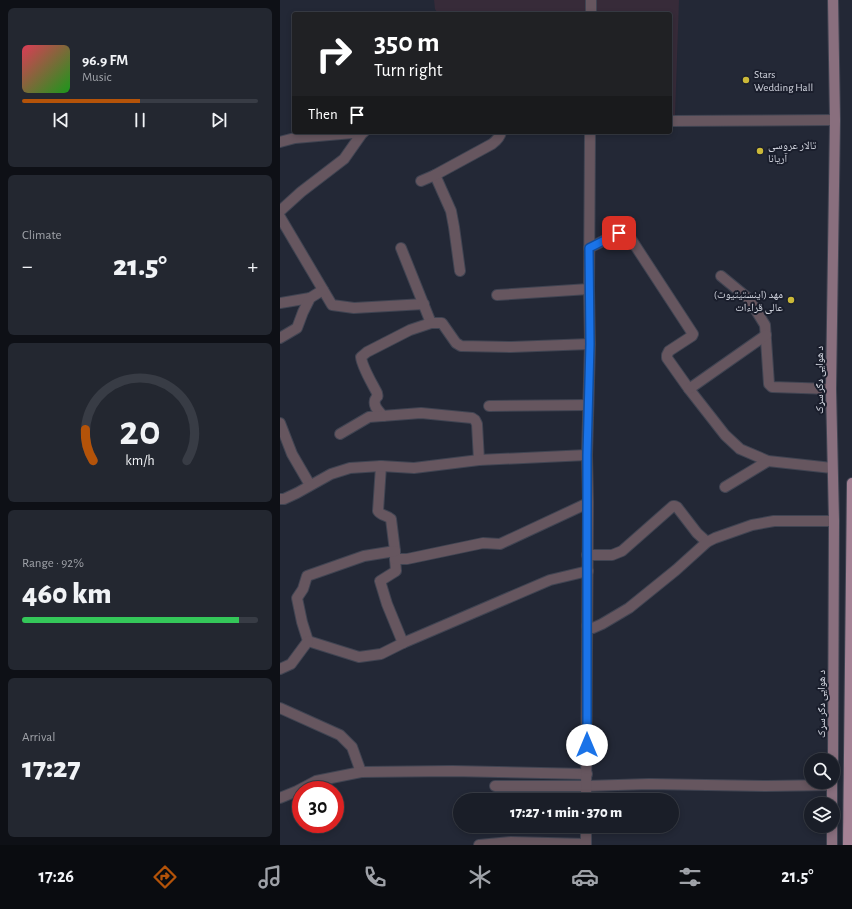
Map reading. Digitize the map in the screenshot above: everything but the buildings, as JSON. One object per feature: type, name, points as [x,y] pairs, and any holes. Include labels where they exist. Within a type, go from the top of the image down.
[{"type":"main road","name":"د هوایی ډګر سړک","points":[[832,0],[835,120],[831,389],[834,521],[833,753]]},
{"type":"main road","points":[[848,845],[852,483]]},
{"type":"main road","points":[[832,833],[832,845]]},
{"type":"street","points":[[591,0],[591,12]]},
{"type":"street","points":[[672,121],[835,120]]},
{"type":"street","points":[[280,142],[294,138],[341,134]]},
{"type":"street","points":[[280,211],[301,192],[344,159],[363,134]]},
{"type":"street","points":[[421,181],[492,144],[501,134]]},
{"type":"street","points":[[586,793],[588,571],[587,455],[590,344],[590,134]]},
{"type":"street","points":[[435,175],[451,211],[460,271]]},
{"type":"street","points":[[282,224],[332,305],[354,308],[424,304]]},
{"type":"street","points":[[589,248],[619,233],[627,233],[693,334],[669,351],[667,358],[725,435],[740,449],[768,461],[832,468]]},
{"type":"street","points":[[401,248],[431,323]]},
{"type":"street","points":[[721,276],[749,299],[765,325],[770,386],[831,389]]},
{"type":"street","points":[[280,303],[310,298],[323,290]]},
{"type":"street","points":[[497,295],[589,290]]},
{"type":"street","points":[[280,338],[297,328],[310,298]]},
{"type":"street","points":[[383,416],[375,407],[374,402],[378,396],[361,357],[410,330],[431,323],[442,323],[456,343],[462,346],[511,347],[590,344]]},
{"type":"street","points":[[689,389],[766,335]]},
{"type":"street","points":[[489,406],[588,404]]},
{"type":"street","points":[[340,434],[369,417],[421,413],[472,418],[475,420],[476,424],[479,460]]},
{"type":"street","points":[[280,423],[292,454],[310,486]]},
{"type":"street","points":[[280,499],[284,499],[331,474],[350,468],[381,466],[414,468],[479,460],[587,455]]},
{"type":"street","points":[[725,487],[768,461]]},
{"type":"street","points":[[381,466],[378,511],[380,514],[388,516],[391,519],[396,571],[380,581],[387,604],[403,643]]},
{"type":"street","points":[[308,641],[297,598],[303,589],[307,576],[364,556],[395,555],[407,559],[484,543],[500,544],[588,503]]},
{"type":"street","points":[[588,555],[612,555],[622,551],[673,506],[677,507],[697,533],[707,542]]},
{"type":"street","points":[[587,626],[593,628],[629,608],[676,570],[707,542],[716,538],[752,525],[774,521],[834,521]]},
{"type":"street","points":[[308,641],[359,657],[381,654],[403,643],[550,580],[588,571]]},
{"type":"street","points":[[280,669],[291,664],[308,641]]},
{"type":"street","points":[[280,708],[340,735],[352,747],[361,772]]},
{"type":"street","points":[[280,798],[316,781],[361,772],[444,771],[587,774]]},
{"type":"street","points":[[495,786],[649,784],[767,786],[804,785]]},
{"type":"street","points":[[479,845],[511,842],[586,845],[586,833]]},
{"type":"shaded area","points":[[434,0],[679,0],[675,116],[672,116],[672,12],[437,12]]},
{"type":"place","name":"Stars Wedding Hall","points":[[746,80]]},
{"type":"place","name":"تالار عروسی آریانا","points":[[760,151]]},
{"type":"place","name":"مهد (اینستیتیوت) عالی قراءات","points":[[791,300]]},
{"type":"route","points":[[587,745],[587,455],[590,344],[589,248],[619,233]]}]
